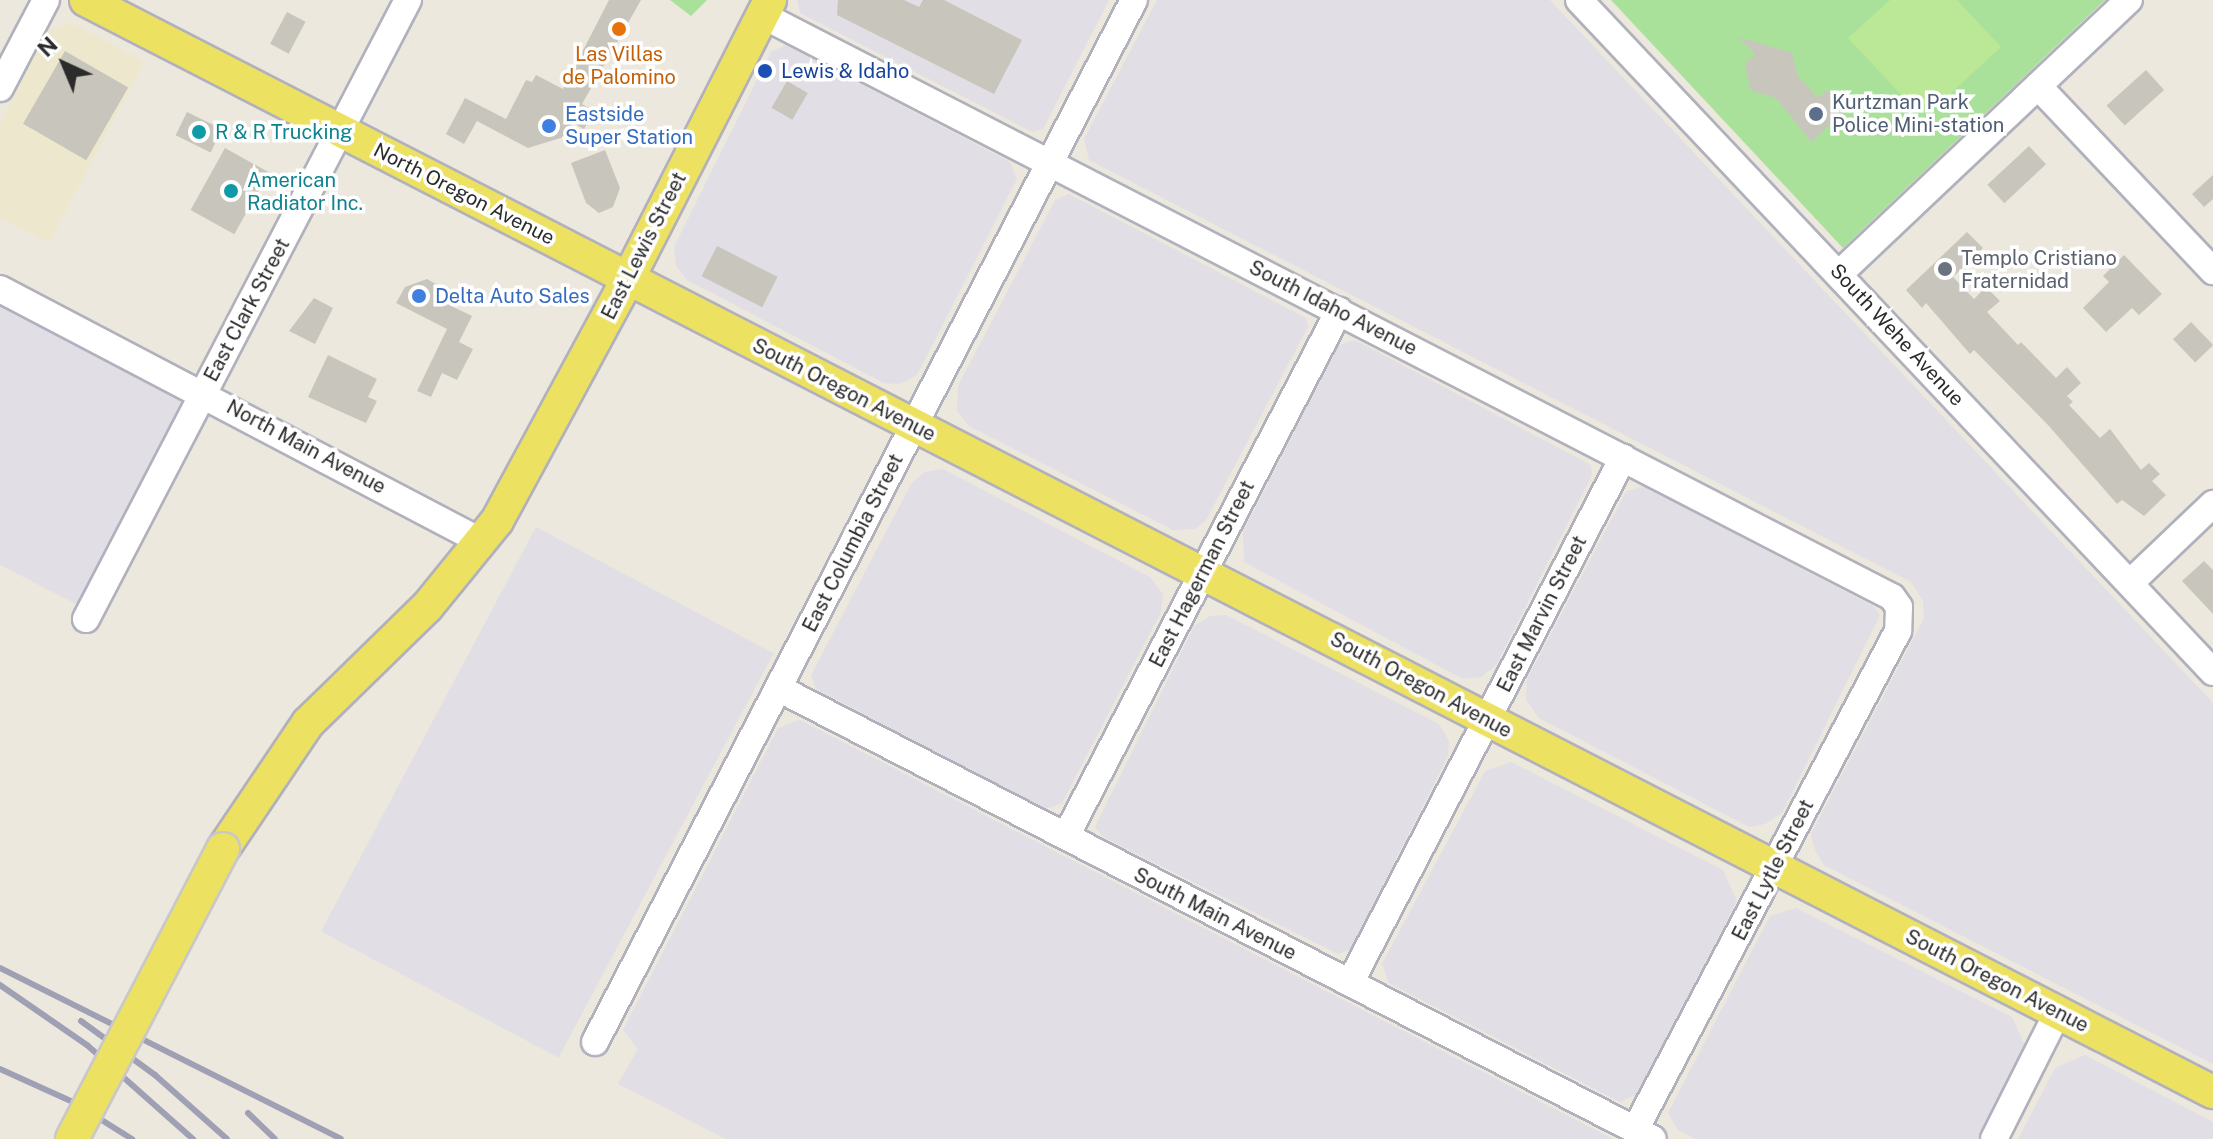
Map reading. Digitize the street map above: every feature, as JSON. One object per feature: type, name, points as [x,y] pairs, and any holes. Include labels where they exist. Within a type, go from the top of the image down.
[{"type":"main road","name":"North Oregon Avenue","points":[[86,0],[628,279]]},
{"type":"main road","name":"East Lewis Street","points":[[72,1139],[223,849],[308,723],[427,607],[482,542],[561,405],[766,8]]},
{"type":"main road","name":"South Oregon Avenue","points":[[628,279],[1204,571],[1487,720],[2213,1092]]},
{"type":"street","points":[[0,88],[46,0]]},
{"type":"street","name":"East Clark Street","points":[[86,619],[408,0]]},
{"type":"street","name":"East Columbia Street","points":[[595,1042],[1134,0]]},
{"type":"street","name":"South Wehe Avenue","points":[[1579,0],[2213,672]]},
{"type":"street","points":[[1839,274],[2129,0]]},
{"type":"street","name":"South Idaho Avenue","points":[[766,8],[1050,162],[1881,589],[1899,607]]},
{"type":"street","points":[[2038,86],[2213,271]]},
{"type":"street","name":"North Main Avenue","points":[[0,289],[204,393],[482,542]]},
{"type":"street","name":"East Hagerman Street","points":[[1066,836],[1339,311]]},
{"type":"street","name":"East Marvin Street","points":[[1350,983],[1623,458]]},
{"type":"street","points":[[2130,583],[2213,504]]},
{"type":"street","name":"East Lytle Street","points":[[1644,1134],[1775,868],[1898,631],[1899,607]]},
{"type":"street","name":"South Main Avenue","points":[[778,688],[1644,1134]]},
{"type":"street","points":[[1994,1139],[2058,1012]]},
{"type":"shaded area","points":[[797,0],[1109,0],[1043,129],[1032,132],[800,13]]},
{"type":"shaded area","points":[[1157,0],[1550,0],[2213,703],[2213,1064],[1824,865],[1815,850],[1811,834],[1924,618],[1923,601],[1911,582],[1089,160],[1084,139]]},
{"type":"shaded area","points":[[70,22],[145,61],[49,243],[0,218],[0,124],[48,31]]},
{"type":"shaded area","points":[[786,45],[1010,162],[1017,179],[917,375],[899,384],[884,383],[687,280],[676,266],[674,247],[771,52]]},
{"type":"shaded area","points":[[1069,194],[1306,318],[1308,327],[1206,520],[1195,529],[1173,530],[969,426],[957,411],[958,386],[1055,200]]},
{"type":"shaded area","points":[[0,304],[180,397],[182,415],[82,607],[0,565]]},
{"type":"shaded area","points":[[1355,340],[1591,465],[1592,475],[1496,665],[1481,677],[1463,679],[1244,562],[1243,532],[1339,345]]},
{"type":"shaded area","points":[[943,469],[1150,577],[1163,594],[1161,612],[1062,803],[1046,809],[816,689],[811,675],[911,484],[925,472]]},
{"type":"shaded area","points":[[1643,486],[1873,606],[1880,615],[1782,813],[1765,824],[1749,827],[1539,718],[1526,700],[1527,679],[1626,492]]},
{"type":"shaded area","points":[[536,527],[774,653],[558,1058],[321,931]]},
{"type":"shaded area","points":[[1226,615],[1439,724],[1449,741],[1448,756],[1350,950],[1338,954],[1103,837],[1095,827],[1194,626],[1210,616]]},
{"type":"shaded area","points":[[800,720],[1613,1139],[726,1139],[618,1084],[638,1049],[623,1030],[778,728]]},
{"type":"shaded area","points":[[1511,762],[1723,870],[1737,901],[1637,1094],[1620,1102],[1389,983],[1382,964],[1485,771]]},
{"type":"shaded area","points":[[1796,908],[2012,1017],[2025,1046],[1977,1139],[1695,1139],[1678,1130],[1668,1113],[1770,916]]},
{"type":"shaded area","points":[[2085,1055],[2213,1122],[2213,1139],[2018,1139],[2055,1068]]},
{"type":"green space","points":[[670,0],[707,0],[691,16]]},
{"type":"green space","points":[[1611,0],[2105,0],[1843,248]]},
{"type":"green space","points":[[1890,0],[1957,0],[2001,47],[1937,106],[1909,103],[1848,38]]},
{"type":"building","points":[[609,0],[641,0],[582,104],[594,111],[584,129],[573,123],[567,136],[528,148],[477,121],[464,144],[446,134],[465,98],[506,119],[526,80],[532,82],[536,75],[563,89]]},
{"type":"building","points":[[838,0],[904,0],[919,7],[923,0],[944,0],[1022,40],[994,94],[837,15]]},
{"type":"building","points":[[287,12],[306,22],[289,54],[270,44]]},
{"type":"building","points":[[1738,37],[1792,53],[1798,77],[1818,98],[1827,90],[1845,110],[1811,142],[1776,98],[1751,91],[1745,64],[1755,54]]},
{"type":"building","points":[[65,51],[128,88],[86,160],[23,124]]},
{"type":"building","points":[[2146,70],[2164,90],[2125,126],[2107,105]]},
{"type":"building","points":[[787,81],[808,93],[792,120],[772,108]]},
{"type":"building","name":"R & R Trucking","points":[[187,112],[222,129],[211,152],[176,135]]},
{"type":"building","points":[[2029,146],[2046,164],[2004,203],[1987,185]]},
{"type":"building","name":"American Radiator Inc.","points":[[225,148],[269,172],[234,234],[191,210]]},
{"type":"building","points":[[605,150],[620,188],[613,207],[599,213],[586,203],[571,163]]},
{"type":"building","points":[[2213,175],[2213,199],[2204,207],[2192,194]]},
{"type":"building","points":[[1967,232],[1983,248],[1953,277],[1974,299],[1986,287],[2000,301],[1987,312],[2018,345],[2021,342],[2056,378],[2067,367],[2081,383],[2067,396],[2073,402],[2069,405],[2100,438],[2110,429],[2141,470],[2149,463],[2160,474],[2152,481],[2166,495],[2144,516],[2122,500],[2117,504],[2048,425],[1974,350],[1970,354],[1926,303],[1922,308],[1906,290]]},
{"type":"building","points":[[717,246],[778,277],[762,307],[702,276]]},
{"type":"building","points":[[2124,255],[2162,294],[2139,315],[2132,308],[2106,332],[2083,308],[2109,282],[2103,276]]},
{"type":"building","points":[[427,279],[443,288],[437,299],[472,316],[459,342],[473,349],[457,380],[442,373],[431,397],[417,391],[447,329],[396,303],[405,287]]},
{"type":"building","points":[[314,298],[333,308],[315,344],[289,331]]},
{"type":"building","points":[[2191,322],[2213,345],[2195,362],[2173,339]]},
{"type":"building","points":[[328,355],[377,379],[368,397],[377,401],[366,423],[308,397]]},
{"type":"building","points":[[2204,561],[2213,570],[2213,614],[2182,581]]},
{"type":"railway","points":[[0,968],[341,1139]]},
{"type":"railway","points":[[0,985],[87,1045],[193,1139]]},
{"type":"railway","points":[[81,1021],[155,1075],[227,1139]]},
{"type":"railway","points":[[0,1069],[73,1102],[132,1139]]},
{"type":"railway","points":[[248,1113],[275,1139]]},
{"type":"place","name":"Las Villas de Palomino","points":[[619,29]]},
{"type":"place","name":"Lewis & Idaho","points":[[765,71]]},
{"type":"place","name":"Kurtzman Park Police Mini-station","points":[[1816,114]]},
{"type":"place","name":"Eastside Super Station","points":[[549,126]]},
{"type":"place","name":"R & R Trucking","points":[[199,132]]},
{"type":"place","name":"American Radiator Inc.","points":[[231,191]]},
{"type":"place","name":"Templo Cristiano Fraternidad","points":[[1945,269]]},
{"type":"place","name":"Delta Auto Sales","points":[[419,296]]}]
